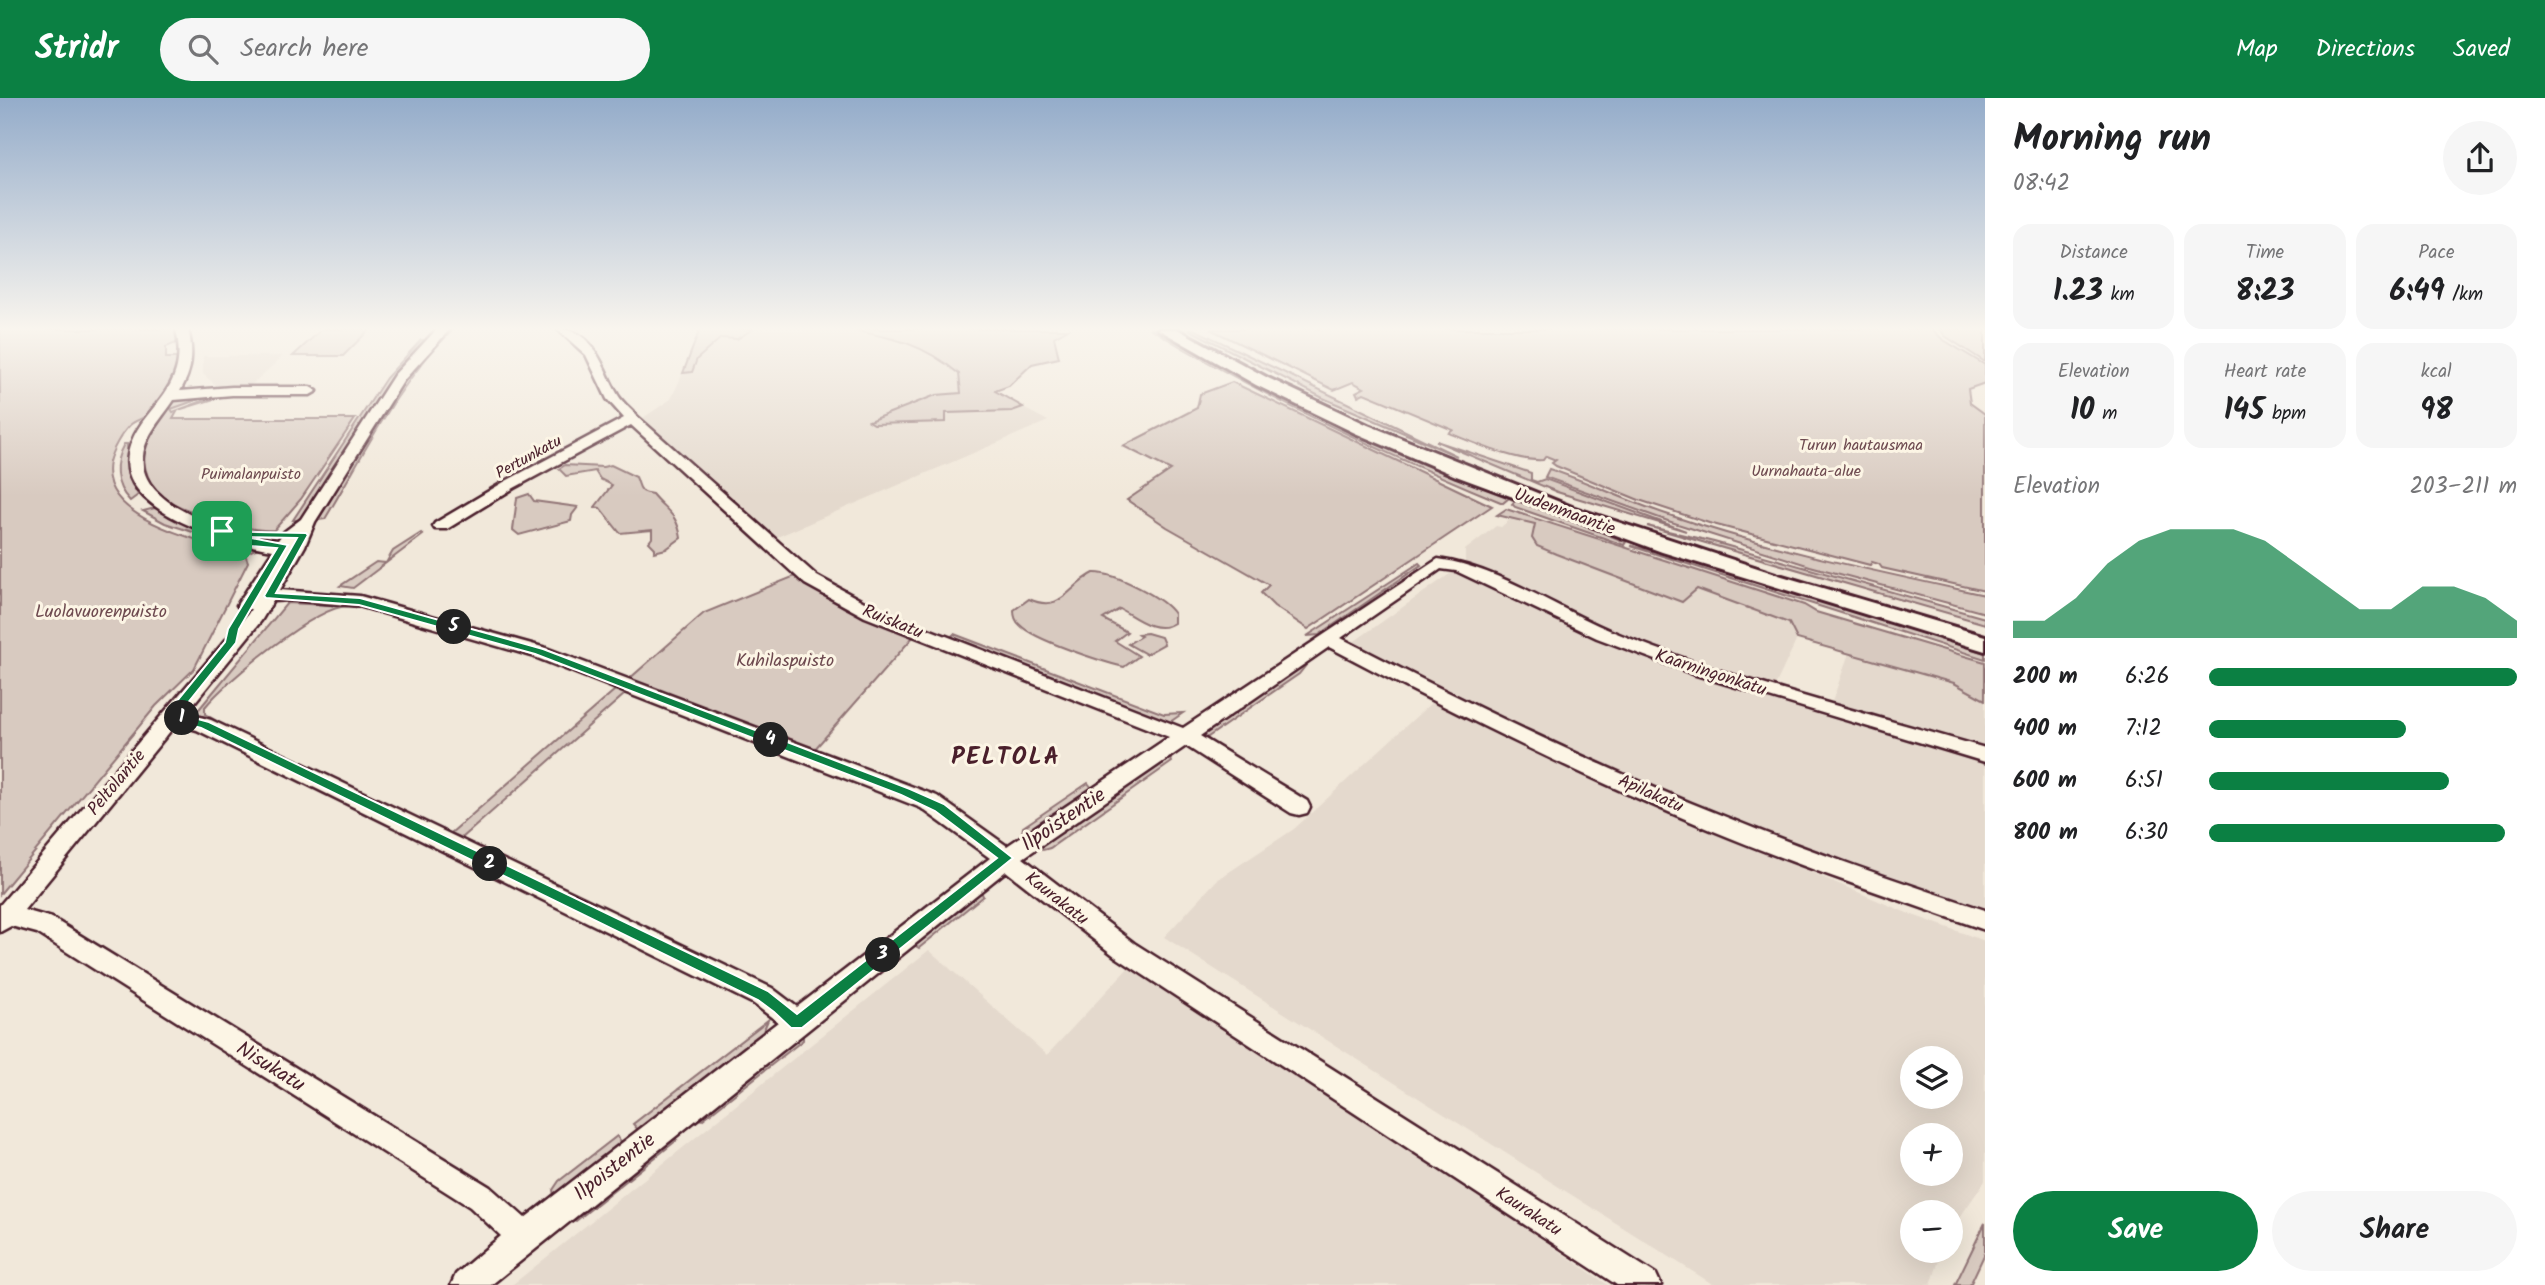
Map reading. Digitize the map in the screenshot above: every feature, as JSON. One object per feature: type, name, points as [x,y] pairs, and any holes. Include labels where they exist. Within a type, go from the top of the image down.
[{"type":"main road","name":"Uudenmaantie","points":[[1271,384],[1349,424],[1527,498],[1738,570],[1985,644]]},
{"type":"main road","name":"Uudenmaantie","points":[[1289,384],[1351,414],[1532,490],[1688,542],[1985,630]]},
{"type":"street","points":[[179,384],[141,441],[135,461],[137,478],[143,489],[154,500],[184,517],[254,544],[296,537]]},
{"type":"street","name":"Peltolantie","points":[[3,918],[232,641],[244,631],[296,537],[394,384]]},
{"type":"street","name":"Ruiskatu","points":[[608,384],[614,399],[632,419],[793,564],[830,592],[871,613],[1184,736],[1299,807]]},
{"type":"street","points":[[172,396],[232,391],[310,391]]},
{"type":"street","name":"Pertunkatu","points":[[441,526],[518,480],[632,419]]},
{"type":"street","name":"Ilpoistentie","points":[[467,1285],[524,1237],[1006,858],[1432,567],[1446,564]]},
{"type":"street","name":"Kaarningonkatu","points":[[1446,564],[1468,571],[1602,634],[1700,670],[1984,754]]},
{"type":"street","name":"Kaurakatu","points":[[261,596],[360,601],[539,652],[917,797],[939,808],[1125,950],[1646,1285]]},
{"type":"street","name":"Apilakatu","points":[[1328,639],[1513,732],[1708,819],[1808,859],[1985,920]]},
{"type":"street","points":[[171,716],[204,725],[763,996],[780,1007],[796,1024]]},
{"type":"street","name":"Nisukatu","points":[[3,918],[44,925],[84,949],[480,1197],[524,1237]]},
{"type":"shaded area","points":[[215,384],[252,384],[249,387],[218,387]]},
{"type":"shaded area","points":[[678,384],[979,384],[1048,421],[777,537],[643,418],[671,399]]},
{"type":"shaded area","points":[[1512,518],[1535,524],[1556,554],[1644,588],[1682,602],[1697,589],[1790,623],[1797,639],[1775,686],[1647,644],[1465,563],[1465,550],[1496,526],[1501,527]]},
{"type":"shaded area","points":[[1454,571],[1551,618],[1669,666],[1985,763],[1985,910],[1818,853],[1721,815],[1533,732],[1352,643]]},
{"type":"shaded area","points":[[1849,653],[1954,683],[1985,699],[1985,746],[1832,702]]},
{"type":"shaded area","points":[[1432,702],[1698,824],[1907,913],[1985,941],[1985,1181],[1963,1213],[1963,1200],[1900,1200],[1900,1263],[1938,1263],[1931,1285],[1714,1285],[1164,937],[1217,880],[1294,829]]},
{"type":"shaded area","points":[[929,950],[1047,1055],[1130,966],[1608,1285],[512,1285]]},
{"type":"green space","name":"Luolavuorenpuisto","points":[[0,384],[170,384],[155,408],[147,416],[132,423],[120,437],[109,462],[110,482],[120,499],[136,514],[182,535],[245,554],[248,562],[194,669],[156,706],[0,894]]},
{"type":"green space","points":[[382,384],[391,384],[299,520],[293,520]]},
{"type":"green space","points":[[400,384],[407,384],[325,519],[318,520]]},
{"type":"green space","points":[[960,384],[1011,384],[995,391],[1023,407],[1012,411],[946,413],[946,422],[874,424],[869,421],[936,395],[961,393]]},
{"type":"green space","points":[[1226,384],[1237,384],[1492,506],[1308,629],[1274,606],[1261,593],[1269,585],[1167,527],[1127,500],[1171,470],[1123,446],[1197,408],[1200,394]]},
{"type":"green space","points":[[1248,384],[1262,384],[1430,465],[1626,542],[1624,545],[1515,507],[1512,504],[1515,501],[1509,498],[1503,503]]},
{"type":"green space","points":[[1296,384],[1309,384],[1457,456]]},
{"type":"green space","name":"Turun hautausmaa","points":[[1323,384],[1347,384],[1334,390]]},
{"type":"green space","name":"Turun hautausmaa","points":[[1357,384],[1981,384],[1968,389],[1970,403],[1985,414],[1985,591],[1882,568],[1872,562],[1870,565],[1709,523],[1639,500],[1556,466],[1552,463],[1556,460],[1546,456],[1543,460],[1521,458],[1449,433],[1453,430],[1364,393],[1358,396],[1356,392],[1364,388]]},
{"type":"green space","points":[[219,395],[227,395],[180,409]]},
{"type":"green space","name":"Puimalanpuisto","points":[[205,397],[171,409],[173,412],[178,410],[173,419],[355,419],[301,499],[274,530],[264,530],[233,524],[183,508],[161,496],[153,487],[144,458],[145,446],[151,433],[174,402],[179,399]]},
{"type":"green space","points":[[1436,441],[1531,473],[1531,480],[1537,482],[1545,479],[1686,531],[1557,492]]},
{"type":"green space","points":[[124,444],[127,444],[127,474],[138,495],[130,501],[121,488],[117,474],[118,459]]},
{"type":"green space","points":[[565,465],[611,465],[636,477],[642,490],[652,494],[671,513],[681,538],[666,549],[654,552],[655,548],[649,542],[652,530],[620,533],[600,508],[595,507],[612,485],[600,479],[595,471],[566,476],[559,469]]},
{"type":"green space","points":[[1549,469],[1708,528],[1826,559],[1985,595],[1985,613],[1810,566],[1668,521],[1545,477]]},
{"type":"green space","points":[[529,494],[534,501],[578,507],[571,521],[519,535],[513,530],[517,498]]},
{"type":"green space","points":[[155,508],[258,548],[251,551],[165,523],[143,511]]},
{"type":"green space","points":[[1506,509],[1804,605],[1816,612],[1985,662],[1985,700],[1954,683],[1797,639],[1789,623],[1697,589],[1682,602],[1556,554],[1537,546],[1532,538],[1535,524],[1497,515]]},
{"type":"green space","points":[[1647,526],[1714,542],[1985,618],[1985,624]]},
{"type":"green space","points":[[421,533],[423,535],[353,588],[340,586],[376,562],[386,563],[393,551]]},
{"type":"green space","points":[[1631,546],[1677,556],[1985,653],[1985,659]]},
{"type":"green space","points":[[1419,563],[1421,565],[1319,635],[1307,636]]},
{"type":"green space","points":[[1094,573],[1114,577],[1138,587],[1174,614],[1174,623],[1160,627],[1146,624],[1120,609],[1103,619],[1127,632],[1115,641],[1139,656],[1124,667],[1054,644],[1028,631],[1015,618],[1014,610],[1029,599],[1040,603],[1057,601]]},
{"type":"green space","name":"Kuhilaspuisto","points":[[795,576],[845,608],[914,636],[814,750],[628,680],[704,613]]},
{"type":"green space","points":[[287,603],[348,606],[334,609],[294,631],[232,680],[205,707],[205,714],[215,720],[210,721],[195,714]]},
{"type":"green space","points":[[921,626],[951,637],[954,634],[1164,714],[1183,713],[1170,722],[1161,720]]},
{"type":"green space","points":[[1147,633],[1161,637],[1164,644],[1146,654],[1128,644],[1141,636],[1138,634]]},
{"type":"green space","points":[[1311,659],[1299,674],[1205,739],[1205,732]]},
{"type":"green space","points":[[615,690],[625,694],[462,838],[451,833]]},
{"type":"green space","points":[[1169,756],[1172,762],[1050,848],[1043,850],[1040,847]]},
{"type":"green space","points":[[1088,783],[1092,788],[1028,833],[1022,833],[1023,827]]},
{"type":"green space","points":[[981,891],[983,896],[919,948],[914,945]]},
{"type":"green space","points":[[768,1020],[762,1034],[639,1131],[633,1124]]},
{"type":"green space","points":[[803,1034],[803,1040],[702,1120],[699,1119],[700,1115]]},
{"type":"green space","points":[[617,1136],[623,1144],[554,1195],[553,1190],[559,1181]]},
{"type":"green space","points":[[672,1136],[677,1140],[576,1221],[570,1219]]},
{"type":"green space","points":[[1985,1223],[1985,1253],[1970,1285],[1955,1285]]},
{"type":"district","name":"PELTOLA","points":[[1006,756]]},
{"type":"route","points":[[222,531],[252,535],[303,535],[270,596],[290,595],[360,601],[539,652],[929,802],[1006,858],[796,1024],[780,1007],[763,996],[204,725],[171,716],[232,641],[233,629],[283,545],[254,544],[222,531]]},
{"type":"park label","name":"Uurnahauta-alue","points":[[1806,470]]}]
